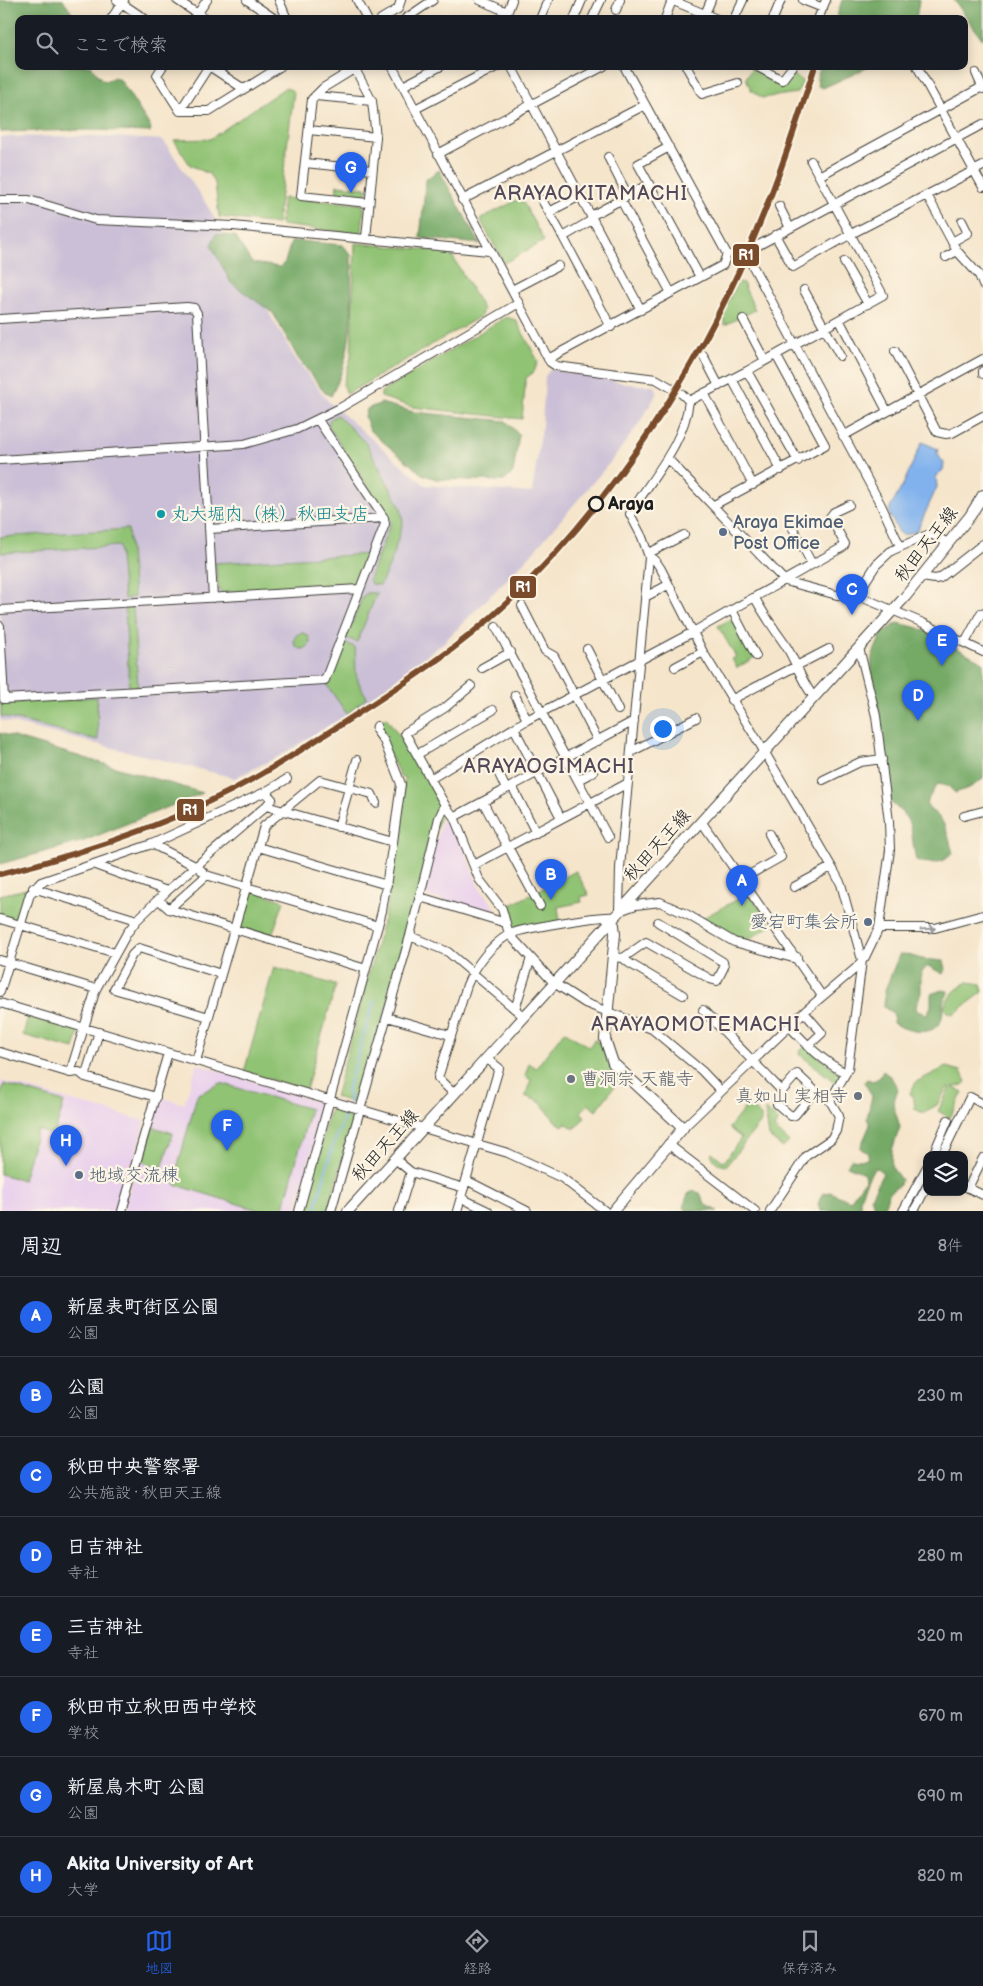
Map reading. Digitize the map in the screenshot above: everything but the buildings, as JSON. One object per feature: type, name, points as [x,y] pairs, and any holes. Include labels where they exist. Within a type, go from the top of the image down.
[{"type":"main road","name":"秋田天王線","points":[[348,1211],[922,578],[983,495]]},
{"type":"main road","points":[[613,1211],[683,1128],[613,1063],[605,1039],[615,934],[614,916]]},
{"type":"street","points":[[177,0],[195,15]]},
{"type":"street","points":[[197,15],[207,0]]},
{"type":"street","points":[[247,0],[269,15]]},
{"type":"street","points":[[279,0],[285,15]]},
{"type":"street","points":[[357,0],[365,15]]},
{"type":"street","points":[[388,15],[398,9],[401,0]]},
{"type":"street","points":[[411,15],[433,0]]},
{"type":"street","points":[[480,0],[506,15],[512,0]]},
{"type":"street","points":[[542,15],[548,0]]},
{"type":"street","points":[[576,15],[582,0]]},
{"type":"street","points":[[594,15],[601,0]]},
{"type":"street","points":[[616,10],[620,0]]},
{"type":"street","points":[[666,15],[672,0],[702,15]]},
{"type":"street","points":[[704,15],[711,0]]},
{"type":"street","points":[[736,15],[742,0]]},
{"type":"street","points":[[775,15],[781,0]]},
{"type":"street","points":[[803,0],[823,8]]},
{"type":"street","points":[[820,15],[826,0]]},
{"type":"street","points":[[113,15],[121,1],[140,15]]},
{"type":"street","points":[[160,70],[157,75],[180,111]]},
{"type":"street","points":[[180,111],[206,70]]},
{"type":"street","points":[[215,70],[244,89]]},
{"type":"street","points":[[180,111],[209,111],[274,70]]},
{"type":"street","points":[[354,70],[323,88],[312,99],[301,196],[368,203]]},
{"type":"street","points":[[358,70],[372,101],[376,137],[366,238]]},
{"type":"street","points":[[394,70],[548,359],[556,366],[656,379],[682,394],[689,401]]},
{"type":"street","points":[[403,86],[433,70]]},
{"type":"street","points":[[415,109],[490,70]]},
{"type":"street","points":[[513,70],[641,310]]},
{"type":"street","points":[[438,154],[597,70]]},
{"type":"street","points":[[548,359],[611,327],[723,265],[727,254],[626,70]]},
{"type":"street","points":[[688,70],[702,94],[738,83]]},
{"type":"street","points":[[763,70],[782,80],[790,70]]},
{"type":"street","points":[[919,70],[983,187]]},
{"type":"street","points":[[819,176],[982,88],[976,73]]},
{"type":"street","points":[[315,96],[372,101]]},
{"type":"street","points":[[462,200],[644,105]]},
{"type":"street","points":[[900,546],[881,504],[749,259],[757,246],[775,235],[983,124]]},
{"type":"street","points":[[309,130],[376,137]]},
{"type":"street","points":[[669,147],[638,164],[700,278]]},
{"type":"street","points":[[608,157],[624,198],[671,293]]},
{"type":"street","points":[[689,401],[840,321],[884,295],[811,161]]},
{"type":"street","points":[[305,163],[372,170]]},
{"type":"street","points":[[775,235],[793,267],[851,234],[983,166]]},
{"type":"street","points":[[563,237],[649,184]]},
{"type":"street","points":[[927,195],[957,251],[980,275],[983,285]]},
{"type":"street","points":[[549,212],[580,196]]},
{"type":"street","points":[[0,200],[29,200],[96,220],[212,224],[489,251]]},
{"type":"street","points":[[542,200],[611,327]]},
{"type":"street","points":[[779,206],[790,228]]},
{"type":"street","points":[[952,242],[968,233],[962,221]]},
{"type":"street","points":[[946,257],[957,251]]},
{"type":"street","points":[[844,262],[868,304]]},
{"type":"street","points":[[512,290],[558,266]]},
{"type":"street","points":[[804,290],[840,356]]},
{"type":"street","points":[[0,460],[204,448],[244,444],[274,437],[318,420],[519,303]]},
{"type":"street","points":[[0,319],[188,306],[194,308],[197,313],[213,598]]},
{"type":"street","points":[[743,319],[765,361]]},
{"type":"street","points":[[840,321],[887,411]]},
{"type":"street","points":[[895,351],[938,432],[952,433],[983,416]]},
{"type":"street","points":[[702,355],[719,386]]},
{"type":"street","points":[[714,506],[825,445],[776,355]]},
{"type":"street","points":[[844,436],[918,394],[982,361]]},
{"type":"street","points":[[747,371],[798,461]]},
{"type":"street","points":[[732,379],[781,470]]},
{"type":"street","points":[[704,393],[753,484]]},
{"type":"street","points":[[689,401],[688,410],[668,459],[630,514],[649,555],[655,560],[731,700],[764,751],[841,884],[862,960],[850,1057],[846,1073],[830,1101]]},
{"type":"street","points":[[0,626],[4,699],[325,680],[385,524],[384,518],[318,420]]},
{"type":"street","points":[[668,459],[785,581],[837,595],[856,596],[892,610],[983,652]]},
{"type":"street","points":[[432,778],[527,720],[755,598],[845,544],[830,517],[834,512],[849,504]]},
{"type":"street","points":[[209,529],[384,518]]},
{"type":"street","points":[[789,521],[812,564]]},
{"type":"street","points":[[649,555],[684,535]]},
{"type":"street","points":[[856,596],[883,557],[900,546],[927,535],[934,535],[948,544]]},
{"type":"street","points":[[922,578],[940,578],[982,547]]},
{"type":"street","points":[[614,916],[649,555]]},
{"type":"street","points":[[645,598],[668,585]]},
{"type":"street","points":[[0,610],[359,589]]},
{"type":"street","points":[[755,598],[769,623],[786,646],[807,689],[814,697]]},
{"type":"street","points":[[522,606],[545,651],[554,656],[598,741]]},
{"type":"street","points":[[732,610],[756,656]]},
{"type":"street","points":[[965,643],[980,613]]},
{"type":"street","points":[[496,627],[543,712],[608,838]]},
{"type":"street","points":[[683,1128],[788,1026],[862,960],[879,928],[890,850],[889,822],[876,716],[859,648]]},
{"type":"street","points":[[587,649],[618,710]]},
{"type":"street","points":[[731,700],[829,649]]},
{"type":"street","points":[[482,668],[511,652]]},
{"type":"street","points":[[675,667],[704,652]]},
{"type":"street","points":[[471,686],[446,707],[405,733],[432,778],[445,805],[454,817],[479,878],[502,909],[510,934],[554,983],[585,1003],[652,1029],[702,1071],[720,1090]]},
{"type":"street","points":[[515,696],[527,720]]},
{"type":"street","points":[[418,754],[493,710]]},
{"type":"street","points":[[631,752],[696,718]]},
{"type":"street","points":[[454,817],[634,721]]},
{"type":"street","points":[[299,1211],[333,1102],[387,885],[401,784],[384,741],[376,730],[377,726]]},
{"type":"street","points":[[514,728],[561,818]]},
{"type":"street","points":[[823,780],[860,762],[882,759]]},
{"type":"street","points":[[338,827],[358,760]]},
{"type":"street","points":[[578,780],[593,772]]},
{"type":"street","points":[[499,774],[509,787],[536,833]]},
{"type":"street","points":[[0,992],[20,924],[34,888],[42,882],[152,844],[266,792],[287,779]]},
{"type":"street","points":[[196,1061],[264,826],[320,780],[372,794],[376,803]]},
{"type":"street","points":[[474,865],[628,783]]},
{"type":"street","points":[[70,1073],[96,989],[115,953],[137,920],[195,866],[266,806],[272,799],[266,792]]},
{"type":"street","points":[[483,802],[540,906]]},
{"type":"street","points":[[331,1211],[357,1109],[387,1017],[410,936],[439,818],[445,805]]},
{"type":"street","points":[[266,806],[281,812],[393,842]]},
{"type":"street","points":[[964,816],[983,811]]},
{"type":"street","points":[[701,821],[797,957],[822,996]]},
{"type":"street","points":[[742,878],[781,857],[769,834]]},
{"type":"street","points":[[152,844],[195,866],[207,875],[378,926]]},
{"type":"street","points":[[258,847],[387,885]]},
{"type":"street","points":[[95,865],[167,891]]},
{"type":"street","points":[[794,887],[831,867]]},
{"type":"street","points":[[169,909],[207,875]]},
{"type":"street","points":[[34,888],[137,920]]},
{"type":"street","points":[[420,897],[506,923]]},
{"type":"street","points":[[159,900],[169,909],[366,969]]},
{"type":"street","points":[[454,1093],[438,1078],[462,998],[472,972],[492,949],[510,934],[597,916],[614,916],[636,905],[660,902],[688,915],[734,942],[793,958],[797,957]]},
{"type":"street","points":[[879,928],[935,928],[983,917]]},
{"type":"street","points":[[0,919],[115,953]]},
{"type":"street","points":[[624,958],[646,942],[710,980],[717,981],[724,967],[723,962],[658,922]]},
{"type":"street","points":[[410,936],[448,952],[523,1016]]},
{"type":"street","points":[[209,1017],[114,988],[132,955],[139,948],[221,974]]},
{"type":"street","points":[[613,957],[624,958],[683,995]]},
{"type":"street","points":[[515,1009],[531,958]]},
{"type":"street","points":[[0,960],[96,989]]},
{"type":"street","points":[[0,1003],[508,1153],[562,1178],[604,1211]]},
{"type":"street","points":[[703,1010],[782,1091]]},
{"type":"street","points":[[804,1012],[822,1033],[808,1046]]},
{"type":"street","points":[[387,1017],[450,1035]]},
{"type":"street","points":[[788,1026],[832,1066],[846,1073]]},
{"type":"street","points":[[85,1077],[99,1032]]},
{"type":"street","points":[[0,1052],[70,1073],[79,1072],[85,1077],[156,1097]]},
{"type":"street","points":[[122,1211],[168,1053]]},
{"type":"street","points":[[457,1211],[499,1068],[486,1058]]},
{"type":"street","points":[[770,1211],[806,1156],[831,1139],[836,1131],[839,1116],[830,1101],[815,1091],[797,1074],[782,1091],[777,1104],[791,1116],[795,1115],[815,1091]]},
{"type":"street","points":[[944,1151],[970,1097],[983,1104]]},
{"type":"street","points":[[935,1151],[948,1120]]},
{"type":"street","points":[[668,1144],[755,1211]]},
{"type":"street","points":[[968,1184],[983,1158]]},
{"type":"street","points":[[395,1159],[411,1172],[464,1188]]},
{"type":"street","points":[[400,1211],[411,1172]]},
{"type":"street","points":[[923,1174],[905,1208],[917,1210],[923,1196]]},
{"type":"street","points":[[466,1180],[527,1211]]},
{"type":"street","points":[[968,1188],[983,1195]]},
{"type":"street","points":[[461,1198],[488,1211]]},
{"type":"shaded area","points":[[94,136],[163,140],[207,205],[295,358],[329,402],[425,485],[532,493],[542,426],[545,376],[551,369],[636,385],[653,385],[658,392],[636,428],[613,459],[528,558],[443,643],[358,708],[281,755],[235,778],[0,720],[0,137]]},
{"type":"shaded area","points":[[448,818],[454,821],[478,886],[497,910],[491,914],[423,895],[442,819]]},
{"type":"shaded area","points":[[197,1064],[324,1104],[296,1211],[123,1211],[159,1097],[184,1104]]},
{"type":"shaded area","points":[[0,1081],[145,1121],[120,1211],[0,1211]]},
{"type":"green space","points":[[0,0],[63,0],[73,15],[15,15],[15,70],[94,70],[102,80],[107,81],[114,77],[121,81],[151,128],[150,132],[88,130],[0,132]]},
{"type":"green space","points":[[842,0],[919,0],[917,15],[837,15]]},
{"type":"green space","points":[[954,0],[983,0],[983,40],[968,19],[968,15],[965,15]]},
{"type":"green space","points":[[751,70],[756,70],[784,85],[793,74],[803,82],[797,93],[762,98],[751,90],[746,78]]},
{"type":"green space","points":[[820,70],[862,70],[823,88],[818,86],[817,78]]},
{"type":"green space","points":[[286,87],[294,92],[277,224],[219,217],[215,183],[209,174],[190,165],[174,140],[210,139]]},
{"type":"green space","points":[[439,170],[480,244],[420,238],[426,179]]},
{"type":"green space","points":[[337,185],[367,188],[366,198],[362,200],[336,197]]},
{"type":"green space","points":[[283,198],[361,204],[364,207],[362,231],[359,234],[280,225]]},
{"type":"green space","points":[[521,198],[544,241],[504,263],[480,219]]},
{"type":"green space","points":[[216,234],[235,236],[252,263],[280,267],[285,262],[291,242],[299,241],[343,245],[351,255],[352,292],[348,345],[339,379],[331,396],[325,393],[298,358],[273,313],[231,283],[211,245]]},
{"type":"green space","points":[[355,243],[450,252],[483,309],[481,316],[347,394],[343,384],[351,357]]},
{"type":"green space","points":[[738,282],[743,283],[755,310],[725,325],[722,314]]},
{"type":"green space","points":[[506,317],[516,320],[538,361],[534,372],[526,378],[522,419],[412,407],[381,397],[381,392]]},
{"type":"green space","points":[[381,403],[414,412],[506,421],[519,435],[513,473],[504,481],[436,479],[422,474],[370,431],[365,416],[367,409]]},
{"type":"green space","points":[[337,415],[366,443],[401,508],[403,523],[390,564],[380,585],[371,584],[369,579],[391,522],[329,427],[329,420]]},
{"type":"green space","points":[[128,529],[134,597],[124,599],[119,546],[1,553],[0,537]]},
{"type":"green space","points":[[370,554],[356,586],[223,593],[219,591],[215,563]]},
{"type":"green space","points":[[366,593],[377,593],[357,642],[346,638],[363,596]]},
{"type":"green space","points":[[133,607],[138,688],[129,687],[125,608]]},
{"type":"green space","points":[[733,618],[755,657],[737,668],[732,659],[736,657],[718,626]]},
{"type":"green space","points":[[898,623],[919,628],[983,662],[983,779],[971,787],[955,793],[948,786],[937,784],[926,803],[929,809],[943,823],[953,853],[949,857],[936,862],[926,863],[916,860],[911,827],[899,809],[890,802],[879,710],[871,675],[872,656],[882,633]]},
{"type":"green space","points":[[302,633],[310,641],[302,649],[294,641]]},
{"type":"green space","points":[[344,643],[355,647],[357,678],[367,697],[347,714],[327,685]]},
{"type":"green space","points":[[97,697],[98,740],[1,716],[1,703]]},
{"type":"green space","points":[[386,717],[429,778],[442,807],[404,948],[358,1104],[335,1097],[388,903],[405,777],[401,778],[378,730],[377,724]]},
{"type":"green space","points":[[0,733],[203,793],[84,841],[0,864]]},
{"type":"green space","points":[[576,871],[589,895],[581,897],[582,902],[558,907],[560,921],[513,930],[505,908]]},
{"type":"green space","points":[[31,888],[19,921],[0,916],[0,895]]},
{"type":"green space","points":[[251,890],[284,901],[271,938],[240,929],[238,925]]},
{"type":"green space","points":[[749,893],[772,925],[746,941],[729,936],[701,919]]},
{"type":"green space","points":[[905,954],[922,959],[944,961],[946,969],[943,974],[928,966],[921,973],[921,993],[916,1006],[917,1011],[927,1014],[931,1006],[931,994],[942,990],[948,991],[943,1004],[940,1022],[931,1030],[918,1031],[898,1026],[893,1023],[894,1014],[884,1007],[885,990],[899,955]]},
{"type":"green space","points":[[274,967],[336,985],[306,1090],[244,1072]]},
{"type":"green space","points":[[968,982],[981,984],[983,992],[954,1014],[947,1012],[944,1008],[951,995]]},
{"type":"green space","points":[[29,1014],[80,1029],[74,1049],[23,1035]]},
{"type":"green space","points":[[564,1031],[589,1047],[594,1040],[603,1044],[605,1057],[623,1075],[596,1111],[588,1104],[581,1112],[585,1117],[574,1129],[566,1123],[563,1126],[556,1122],[540,1102],[525,1096],[531,1080],[525,1076],[529,1063],[536,1068]]},
{"type":"green space","points":[[805,1046],[841,1074],[837,1084],[798,1053]]},
{"type":"green space","points":[[946,1067],[961,1071],[966,1082],[963,1085],[953,1087],[963,1092],[950,1118],[938,1111],[950,1087],[947,1088],[937,1105],[923,1113],[915,1109],[914,1100],[910,1093],[916,1082]]},
{"type":"green space","points":[[883,1071],[891,1077],[898,1089],[893,1104],[900,1127],[892,1150],[891,1166],[901,1180],[900,1185],[890,1192],[882,1211],[876,1211],[871,1197],[883,1173],[877,1168],[873,1169],[861,1196],[860,1206],[862,1211],[821,1211],[818,1204],[822,1194],[830,1192],[850,1201],[865,1180],[864,1173],[847,1166],[851,1159],[867,1159],[868,1153],[861,1149],[861,1146],[870,1125],[867,1118],[872,1096],[864,1082],[867,1079],[873,1081],[879,1078]]},
{"type":"green space","points":[[221,1083],[310,1109],[283,1211],[261,1211],[176,1185],[174,1180],[197,1095]]},
{"type":"green space","points":[[4,1084],[64,1102],[54,1135],[37,1130],[23,1180],[0,1174],[0,1097]]},
{"type":"green space","points":[[748,1104],[761,1116],[761,1122],[726,1166],[721,1165],[711,1153],[724,1162],[741,1138],[729,1128]]},
{"type":"green space","points":[[331,1106],[356,1113],[328,1211],[302,1211]]},
{"type":"green space","points":[[765,1109],[779,1121],[774,1128],[789,1142],[783,1148],[769,1137]]},
{"type":"green space","points":[[153,1127],[173,1133],[162,1168],[142,1162]]},
{"type":"green space","points":[[693,1191],[700,1193],[706,1205],[718,1211],[685,1210],[683,1207],[688,1194]]},
{"type":"water","points":[[922,442],[938,449],[937,454],[944,463],[943,470],[936,477],[937,487],[917,531],[903,535],[899,532],[889,514],[890,508],[903,485]]},
{"type":"waterway","points":[[349,1103],[350,1098],[347,1091],[374,1001]]},
{"type":"waterway","points":[[315,1211],[332,1148],[348,1108]]},
{"type":"transit line","name":"R1","points":[[0,874],[67,856],[133,834],[229,792],[260,775],[403,684],[468,637],[508,602],[547,563],[584,521],[651,430],[681,382],[709,333],[734,283],[756,232],[780,171],[814,70]]},
{"type":"place","name":"新屋鳥木町 公園","points":[[351,193]]},
{"type":"place","name":"Araya","points":[[596,504]]},
{"type":"place","name":"丸大堀内（株）秋田支店","points":[[161,514]]},
{"type":"place","name":"Araya Ekimae Post Office","points":[[723,532]]},
{"type":"place","name":"秋田中央警察署","points":[[852,615]]},
{"type":"place","name":"三吉神社","points":[[942,666]]},
{"type":"place","name":"日吉神社","points":[[918,721]]},
{"type":"place","name":"公園","points":[[551,900]]},
{"type":"place","name":"新屋表町街区公園","points":[[742,906]]},
{"type":"place","name":"愛宕町集会所","points":[[868,922]]},
{"type":"place","name":"曹洞宗 天龍寺","points":[[571,1079]]},
{"type":"place","name":"真如山 実相寺","points":[[858,1096]]},
{"type":"place","name":"秋田市立秋田西中学校","points":[[227,1151]]},
{"type":"place","name":"Akita University of Art","points":[[66,1166]]},
{"type":"place","name":"地域交流棟","points":[[79,1175]]},
{"type":"district","name":"ARAYAOKITAMACHI","points":[[591,193]]},
{"type":"district","name":"ARAYAOGIMACHI","points":[[549,766]]},
{"type":"district","name":"ARAYAOMOTEMACHI","points":[[696,1024]]}]
